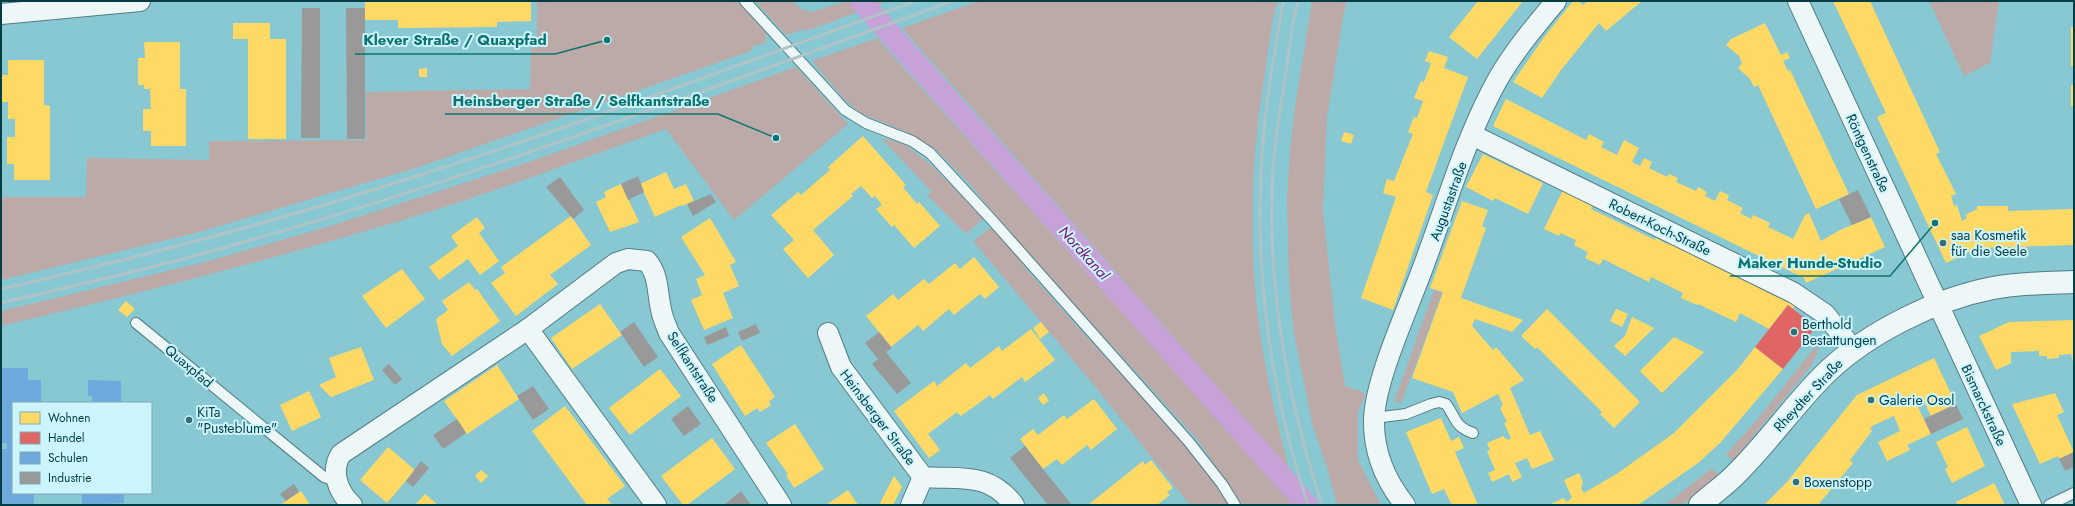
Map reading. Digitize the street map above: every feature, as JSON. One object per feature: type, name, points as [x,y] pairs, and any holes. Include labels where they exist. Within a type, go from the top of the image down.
[{"type":"main road","name":"Rheydter Straße","points":[[1700,505],[1734,476],[1822,377],[1853,349],[1900,322],[1939,305],[1994,288],[2017,284],[2074,282]]},
{"type":"street","points":[[1,14],[140,1]]},
{"type":"street","name":"Augustastraße","points":[[1404,505],[1394,492],[1380,460],[1374,418],[1384,373],[1472,135],[1491,91],[1516,51],[1556,1]]},
{"type":"street","name":"Röntgenstraße","points":[[1798,1],[1939,305]]},
{"type":"street","name":"Robert-Koch-Straße","points":[[1472,135],[1794,293],[1825,314],[1853,349]]},
{"type":"street","name":"Selfkantstraße","points":[[337,481],[336,464],[341,454],[528,329],[616,264],[628,259],[648,261],[653,267],[657,279],[661,312],[669,333],[781,505]]},
{"type":"street","name":"Bismarckstraße","points":[[1939,305],[1957,348],[2031,505]]},
{"type":"street","points":[[528,329],[656,505]]},
{"type":"street","name":"Heinsberger Straße","points":[[828,333],[841,367],[923,477]]},
{"type":"street","name":"Heinsberger Straße","points":[[911,505],[923,477]]},
{"type":"street","name":"Heinsberger Straße","points":[[923,477],[957,477],[981,480],[996,487],[1014,505]]},
{"type":"street","points":[[337,481],[343,495],[352,505]]},
{"type":"lane","points":[[745,1],[845,110],[866,123],[912,141],[930,153],[992,220],[1189,442],[1222,484],[1235,505]]},
{"type":"lane","name":"Quaxpfad","points":[[136,323],[324,478],[337,481]]},
{"type":"lane","points":[[1374,418],[1406,414],[1439,402],[1446,404],[1457,424],[1462,429],[1473,433]]},
{"type":"lane","points":[[2048,505],[2074,493]]},
{"type":"shaded area","points":[[537,1],[737,1],[766,33],[766,42],[752,47],[751,51],[419,167],[196,233],[1,280],[1,197],[86,197],[87,158],[209,160],[209,141],[366,140],[366,92],[530,89],[531,48],[537,48]]},
{"type":"shaded area","points":[[755,1],[793,1],[801,9],[812,12],[847,1],[888,1],[809,30],[801,30],[786,35]]},
{"type":"shaded area","points":[[979,1],[1278,1],[1270,34],[1260,104],[1256,142],[1252,218],[1253,256],[1260,331],[1266,368],[1289,469],[902,28]]},
{"type":"shaded area","points":[[1312,1],[1347,1],[1343,17],[1327,118],[1323,210],[1335,324],[1345,386],[1363,392],[1365,396],[1358,411],[1358,460],[1381,505],[1337,505],[1327,468],[1312,423],[1294,334],[1289,284],[1287,197],[1295,106]]},
{"type":"shaded area","points":[[1929,1],[1999,1],[1990,63],[1964,76]]},
{"type":"shaded area","points":[[877,38],[1295,505],[1244,505],[1196,438],[1017,241],[969,183],[935,149],[909,133],[860,113],[842,97],[812,61]]},
{"type":"shaded area","points":[[796,67],[848,124],[734,220],[666,129],[432,211],[325,243],[110,300],[1,326],[1,311],[205,262],[330,226],[526,163]]},
{"type":"shaded area","points":[[881,138],[904,144],[930,164],[984,218],[966,234],[927,195],[932,192]]},
{"type":"shaded area","points":[[990,228],[999,234],[1028,271],[1075,324],[1187,445],[1229,505],[1190,505],[1089,379],[973,241]]},
{"type":"shaded area","points":[[1434,290],[1442,293],[1401,403],[1394,402]]},
{"type":"shaded area","points":[[1819,342],[1816,356],[1811,366],[1733,461],[1726,454],[1756,421]]},
{"type":"shaded area","points":[[1712,468],[1718,475],[1686,502],[1682,505],[1665,505]]},
{"type":"building: Wohnen","points":[[365,1],[531,1],[531,21],[497,22],[497,27],[398,28],[398,20],[365,20]]},
{"type":"building: Wohnen","points":[[1478,1],[1523,1],[1477,59],[1449,37]]},
{"type":"building: Wohnen","points":[[1573,1],[1579,1],[1583,5],[1588,1],[1642,1],[1606,31],[1599,23],[1561,70],[1542,98],[1513,82],[1545,36]]},
{"type":"building: Wohnen","points":[[1833,1],[1870,1],[1940,152],[1936,154],[1956,194],[1951,196],[1954,206],[1957,205],[1962,221],[1967,218],[1965,215],[1977,209],[1977,206],[2008,206],[2008,211],[2074,209],[2074,245],[1978,248],[1946,263],[1877,117],[1886,113]]},
{"type":"building: Wohnen","points":[[233,23],[270,23],[270,39],[286,39],[286,139],[248,139],[248,39],[233,39]]},
{"type":"building: Wohnen","points":[[1765,23],[1781,55],[1787,52],[1790,58],[1783,61],[1788,71],[1790,70],[1849,194],[1816,209],[1758,85],[1754,87],[1750,79],[1738,68],[1742,63],[1739,56],[1726,45],[1731,39]]},
{"type":"building: Wohnen","points":[[2071,27],[2074,27],[2074,66],[2071,66]]},
{"type":"building: Wohnen","points":[[144,42],[180,42],[180,89],[186,89],[186,146],[151,146],[151,131],[143,131],[143,109],[151,109],[150,89],[144,89],[144,85],[138,85],[138,58],[145,58]]},
{"type":"building: Wohnen","points":[[1429,51],[1448,57],[1444,68],[1468,77],[1426,192],[1433,195],[1393,310],[1361,298],[1396,197],[1383,193],[1387,179],[1394,181],[1413,134],[1408,132],[1414,117],[1417,118],[1423,101],[1414,98],[1421,81],[1424,82],[1431,63],[1425,61]]},
{"type":"building: Wohnen","points":[[8,60],[44,60],[44,105],[50,106],[50,180],[14,180],[14,164],[7,164],[7,137],[15,137],[15,119],[8,119],[8,102],[1,102],[1,75],[8,75]]},
{"type":"building: Wohnen","points":[[427,68],[427,77],[419,77],[419,69]]},
{"type":"building: Wohnen","points":[[2071,85],[2074,85],[2074,106],[2071,106]]},
{"type":"building: Wohnen","points":[[1506,99],[1586,140],[1589,134],[1604,142],[1601,147],[1617,155],[1624,140],[1639,148],[1632,162],[1640,166],[1644,158],[1652,162],[1649,168],[1667,177],[1669,174],[1678,178],[1676,182],[1696,191],[1698,187],[1707,192],[1705,196],[1715,201],[1720,191],[1729,195],[1727,200],[1743,208],[1740,213],[1751,219],[1753,215],[1770,223],[1768,227],[1793,239],[1805,215],[1809,213],[1821,241],[1840,230],[1871,217],[1885,247],[1806,283],[1804,278],[1493,126]]},
{"type":"building: Wohnen","points":[[1344,132],[1354,135],[1351,144],[1341,141]]},
{"type":"building: Wohnen","points":[[863,136],[906,185],[903,187],[917,204],[919,202],[940,226],[914,248],[894,225],[892,227],[876,209],[882,205],[875,196],[872,198],[861,186],[851,194],[853,196],[813,230],[834,255],[808,278],[783,249],[794,240],[771,215],[798,192],[801,195],[830,170],[828,167]]},
{"type":"building: Wohnen","points":[[1483,154],[1543,183],[1528,214],[1495,198],[1493,201],[1466,187]]},
{"type":"building: Wohnen","points":[[666,172],[674,189],[686,184],[694,201],[682,206],[681,205],[655,217],[640,184]]},
{"type":"building: Wohnen","points":[[621,184],[639,222],[610,232],[596,202],[606,197],[604,192]]},
{"type":"building: Wohnen","points":[[1563,190],[1593,204],[1591,209],[1655,240],[1656,238],[1667,244],[1669,241],[1797,302],[1793,309],[1788,305],[1769,329],[1740,313],[1736,322],[1698,304],[1697,305],[1681,298],[1683,293],[1651,277],[1649,282],[1603,259],[1600,265],[1585,258],[1588,252],[1574,245],[1576,240],[1560,233],[1559,236],[1544,229]]},
{"type":"building: Wohnen","points":[[1462,201],[1488,210],[1482,226],[1486,228],[1461,298],[1523,320],[1512,332],[1475,319],[1472,326],[1493,350],[1496,347],[1524,380],[1510,388],[1530,435],[1540,431],[1554,460],[1532,469],[1527,458],[1515,463],[1522,477],[1512,482],[1509,474],[1492,482],[1488,473],[1495,470],[1487,451],[1490,450],[1487,443],[1503,436],[1508,440],[1511,438],[1504,423],[1507,422],[1500,408],[1503,405],[1498,394],[1462,413],[1453,392],[1412,378],[1443,292],[1430,288]]},
{"type":"building: Wohnen","points":[[571,216],[591,245],[550,275],[558,284],[516,316],[491,283],[505,273],[501,267]]},
{"type":"building: Wohnen","points":[[477,217],[485,228],[479,233],[499,261],[480,275],[468,259],[439,280],[429,267],[458,246],[451,236]]},
{"type":"building: Wohnen","points":[[710,218],[736,262],[730,265],[739,286],[723,293],[733,318],[704,330],[691,300],[702,295],[696,279],[705,275],[681,237]]},
{"type":"building: Wohnen","points":[[974,257],[999,287],[985,299],[980,294],[954,315],[949,309],[923,331],[918,325],[891,347],[866,316],[893,294],[898,300],[924,279],[929,284],[955,263],[960,269]]},
{"type":"building: Wohnen","points":[[402,269],[425,299],[386,328],[362,296]]},
{"type":"building: Wohnen","points":[[469,282],[475,290],[477,289],[500,321],[452,356],[442,344],[436,319],[448,310],[442,301]]},
{"type":"building: Wohnen","points":[[126,301],[135,309],[127,317],[118,310]]},
{"type":"building: Wohnen","points":[[600,304],[622,335],[572,369],[551,338]]},
{"type":"building: Wohnen","points":[[1547,309],[1640,402],[1614,428],[1600,414],[1602,412],[1537,347],[1535,349],[1521,336]]},
{"type":"building: Wohnen","points":[[1616,309],[1628,314],[1622,327],[1610,321]]},
{"type":"building: Wohnen","points":[[1632,317],[1654,328],[1625,356],[1614,346],[1625,336]]},
{"type":"building: Wohnen","points":[[2074,320],[2074,366],[2071,354],[2059,355],[2059,358],[2047,359],[2047,356],[2039,356],[2039,351],[2011,352],[2011,363],[1996,370],[1979,336],[2009,322]]},
{"type":"building: Wohnen","points":[[1041,322],[1049,332],[1040,339],[1033,328]]},
{"type":"building: Wohnen","points":[[1031,329],[1055,360],[1025,382],[1022,377],[993,399],[990,395],[961,416],[957,412],[928,434],[940,450],[929,458],[894,411],[934,381],[937,386],[966,363],[970,368],[999,346],[1002,351]]},
{"type":"building: Wohnen","points":[[1674,337],[1704,352],[1662,393],[1640,371]]},
{"type":"building: Wohnen","points":[[741,345],[775,397],[769,401],[771,405],[765,409],[760,412],[757,408],[745,416],[712,364]]},
{"type":"building: Wohnen","points":[[361,347],[374,380],[331,397],[319,385],[336,377],[329,358]]},
{"type":"building: Wohnen","points":[[1755,347],[1783,369],[1720,443],[1698,463],[1638,505],[1549,505],[1564,498],[1566,502],[1572,498],[1564,480],[1579,473],[1583,482],[1581,488],[1584,493],[1618,473],[1674,433],[1738,369]]},
{"type":"building: Wohnen","points":[[1934,358],[1956,404],[1931,416],[1924,402],[1917,405],[1931,434],[1907,445],[1910,450],[1887,461],[1878,442],[1900,431],[1894,416],[1872,426],[1870,429],[1872,431],[1850,460],[1853,463],[1818,505],[1764,505],[1786,483],[1857,395]]},
{"type":"building: Wohnen","points":[[497,365],[519,399],[467,434],[444,401]]},
{"type":"building: Wohnen","points":[[660,369],[681,396],[630,435],[609,408]]},
{"type":"building: Wohnen","points":[[309,391],[321,417],[292,431],[280,405]]},
{"type":"building: Wohnen","points":[[1044,393],[1049,401],[1043,405],[1038,398]]},
{"type":"building: Wohnen","points":[[2055,393],[2064,412],[2057,415],[2074,452],[2059,459],[2058,456],[2040,464],[2012,404]]},
{"type":"building: Wohnen","points":[[1094,399],[1117,429],[1091,450],[1087,445],[1062,465],[1057,459],[1043,469],[1020,439],[1033,429],[1038,435],[1064,415],[1067,419]]},
{"type":"building: Wohnen","points":[[565,406],[625,486],[607,499],[613,505],[587,505],[532,431]]},
{"type":"building: Wohnen","points":[[1441,418],[1451,441],[1459,437],[1464,448],[1455,452],[1478,505],[1452,505],[1444,489],[1432,494],[1406,432]]},
{"type":"building: Wohnen","points":[[795,424],[824,469],[794,488],[786,475],[788,474],[766,443]]},
{"type":"building: Wohnen","points":[[1967,427],[1985,466],[1952,483],[1945,469],[1948,467],[1936,442]]},
{"type":"building: Wohnen","points":[[712,438],[735,469],[687,505],[683,505],[661,476]]},
{"type":"building: Wohnen","points":[[388,447],[415,470],[387,503],[360,480]]},
{"type":"building: Wohnen","points":[[1151,460],[1173,488],[1167,492],[1170,495],[1157,505],[1088,505],[1143,461],[1145,465]]},
{"type":"building: Wohnen","points":[[481,470],[488,476],[481,483],[475,476]]},
{"type":"building: Wohnen","points":[[894,476],[902,487],[893,505],[879,505]]},
{"type":"building: Wohnen","points":[[1994,483],[2005,505],[1957,505],[1956,502]]},
{"type":"building: Wohnen","points":[[848,490],[858,505],[826,505]]},
{"type":"building: Wohnen","points":[[301,491],[310,505],[280,505],[299,492]]},
{"type":"building: Wohnen","points":[[425,494],[438,505],[415,505]]},
{"type":"building: Handel","points":[[1788,305],[1816,327],[1783,369],[1755,347]]},
{"type":"building: Schulen","points":[[1,368],[28,368],[28,380],[41,380],[41,402],[12,402],[12,494],[34,494],[34,505],[1,505],[1,449],[7,449],[7,443],[1,443]]},
{"type":"building: Schulen","points":[[88,380],[121,381],[121,402],[92,402],[92,396],[88,396]]},
{"type":"building: Schulen","points":[[82,494],[124,494],[124,503],[82,505]]},
{"type":"building: Industrie","points":[[302,8],[320,8],[320,138],[301,138]]},
{"type":"building: Industrie","points":[[346,8],[365,8],[365,139],[347,139]]},
{"type":"building: Industrie","points":[[638,176],[644,192],[628,200],[621,184]]},
{"type":"building: Industrie","points":[[560,177],[584,210],[573,219],[546,187]]},
{"type":"building: Industrie","points":[[1858,190],[1871,217],[1852,225],[1839,199]]},
{"type":"building: Industrie","points":[[711,194],[716,202],[693,216],[687,204]]},
{"type":"building: Industrie","points":[[634,322],[658,357],[644,367],[620,332]]},
{"type":"building: Industrie","points":[[756,324],[760,333],[742,341],[738,332]]},
{"type":"building: Industrie","points":[[726,327],[729,336],[707,345],[704,337]]},
{"type":"building: Industrie","points":[[879,332],[892,348],[886,352],[911,383],[897,394],[872,364],[878,359],[865,343]]},
{"type":"building: Industrie","points":[[389,364],[402,379],[395,385],[382,370]]},
{"type":"building: Industrie","points":[[533,386],[549,409],[533,420],[517,396]]},
{"type":"building: Industrie","points":[[1956,404],[1963,419],[1931,434],[1924,419]]},
{"type":"building: Industrie","points":[[688,406],[701,424],[684,436],[671,419]]},
{"type":"building: Industrie","points":[[457,419],[466,433],[443,449],[433,435]]},
{"type":"building: Industrie","points":[[1025,446],[1072,505],[1048,505],[1010,458]]},
{"type":"building: Industrie","points":[[2074,452],[2074,467],[2065,471],[2059,459]]},
{"type":"building: Industrie","points":[[421,461],[429,468],[413,487],[406,481]]},
{"type":"building: Industrie","points":[[294,484],[299,492],[286,501],[280,494]]},
{"type":"building: Industrie","points":[[741,491],[751,505],[725,504]]},
{"type":"waterway","name":"Nordkanal","points":[[861,1],[1307,505]]},
{"type":"railway","points":[[1,289],[212,237],[368,192],[607,112],[916,1]]},
{"type":"railway","points":[[1,303],[201,254],[391,198],[579,135],[953,1]]},
{"type":"railway","points":[[1284,1],[1265,119],[1261,175],[1260,231],[1263,287],[1269,342],[1279,397],[1292,451],[1308,505]]},
{"type":"railway","points":[[1298,1],[1292,30],[1274,158],[1272,211],[1273,254],[1276,297],[1289,381],[1322,505]]},
{"type":"place","name":"Klever Straße / Quaxpfad","points":[[607,40]]},
{"type":"place","name":"Heinsberger Straße / Selfkantstraße","points":[[776,138]]},
{"type":"place","name":"Maker Hunde-Studio","points":[[1935,223]]},
{"type":"place","name":"saa Kosmetik für die Seele","points":[[1943,243]]},
{"type":"place","name":"Berthold Bestattungen","points":[[1794,332]]},
{"type":"place","name":"Galerie Osol","points":[[1871,400]]},
{"type":"place","name":"KiTa \"Pusteblume\"","points":[[189,420]]},
{"type":"place","name":"Boxenstopp","points":[[1796,482]]}]
